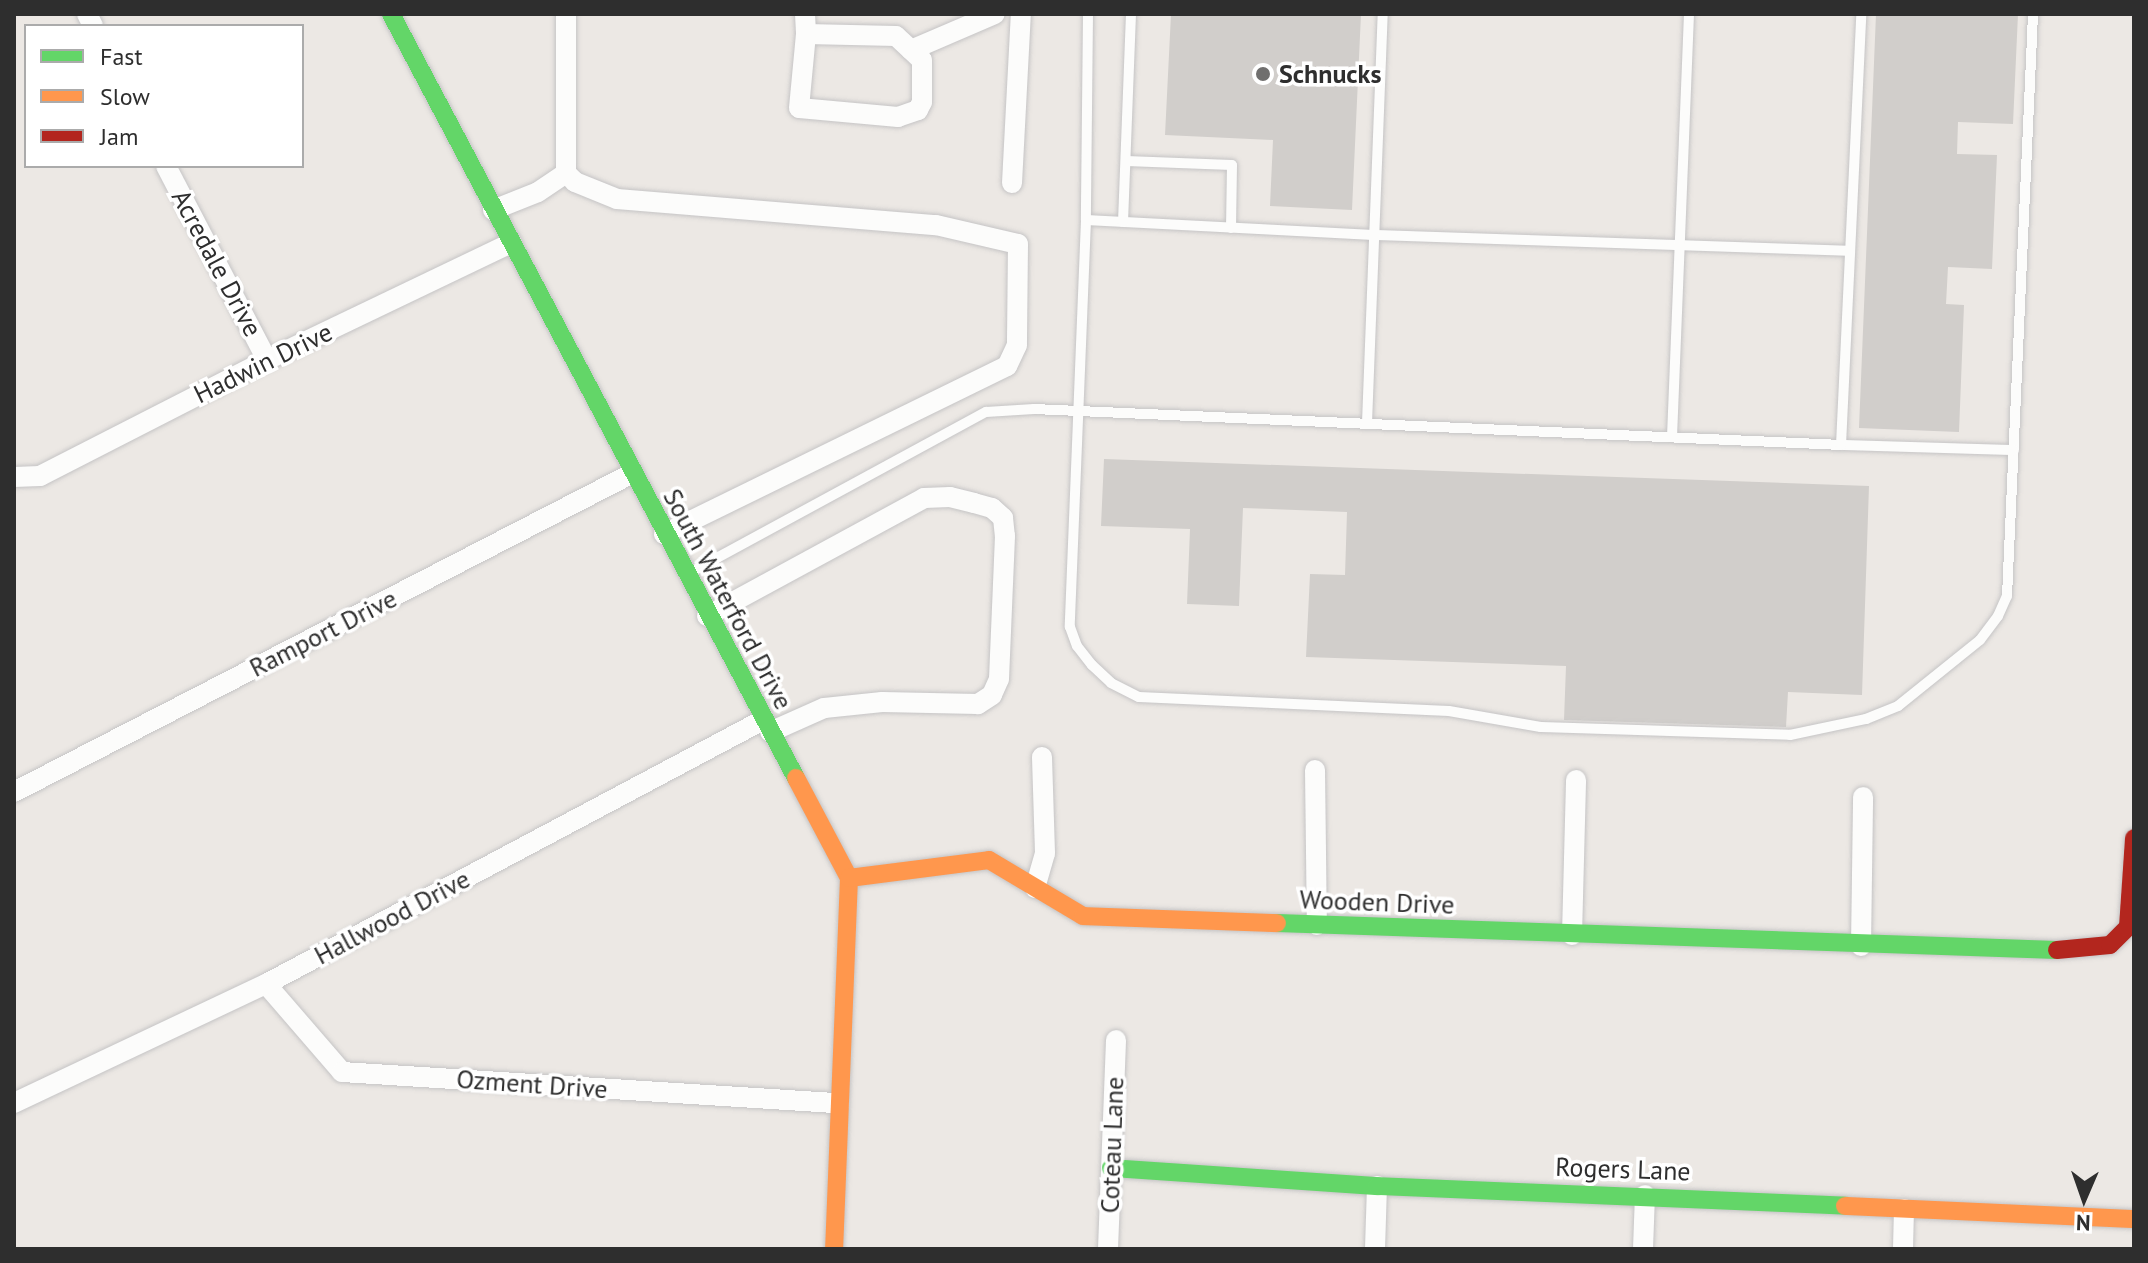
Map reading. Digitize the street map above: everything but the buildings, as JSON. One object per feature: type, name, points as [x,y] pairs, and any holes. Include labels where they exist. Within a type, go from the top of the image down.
[{"type":"street","name":"South Waterford Drive","points":[[391,14],[631,474],[849,878]]},
{"type":"street","points":[[566,14],[566,173],[575,182],[617,199],[936,225],[1018,244],[1017,345],[1007,366],[664,534]]},
{"type":"street","points":[[911,50],[995,14]]},
{"type":"street","points":[[1012,183],[1021,14]]},
{"type":"street","points":[[806,24],[896,36],[911,50],[922,60],[922,102],[918,110],[898,117],[799,108],[806,24]]},
{"type":"street","name":"Acredale Drive","points":[[167,168],[267,360]]},
{"type":"street","points":[[493,210],[538,192],[566,173]]},
{"type":"street","name":"Hadwin Drive","points":[[14,477],[40,476],[267,360],[511,243]]},
{"type":"street","name":"Ramport Drive","points":[[14,792],[631,474]]},
{"type":"street","name":"Hallwood Drive","points":[[14,1103],[266,984],[767,726],[824,708],[882,702],[978,704],[992,695],[999,679],[1005,536],[1003,518],[992,508],[962,500],[924,498],[707,616]]},
{"type":"street","points":[[1035,888],[1045,853],[1042,757]]},
{"type":"street","points":[[1315,770],[1317,925]]},
{"type":"street","points":[[1572,935],[1576,780]]},
{"type":"street","points":[[1861,946],[1863,797]]},
{"type":"street","name":"Wooden Drive","points":[[849,878],[989,860],[1083,916],[1861,946],[2057,950],[2110,945],[2128,927],[2134,838]]},
{"type":"street","points":[[834,1249],[849,878]]},
{"type":"street","name":"Ozment Drive","points":[[266,984],[342,1072],[839,1103]]},
{"type":"street","name":"Coteau Lane","points":[[1108,1249],[1116,1040]]},
{"type":"street","name":"Rogers Lane","points":[[1111,1168],[1377,1186],[1645,1195],[2134,1219]]},
{"type":"street","points":[[1375,1249],[1377,1186]]},
{"type":"street","points":[[1643,1249],[1645,1195]]},
{"type":"street","points":[[1903,1249],[1904,1209]]},
{"type":"lane","points":[[1088,14],[1086,220],[1070,627],[1077,646],[1111,683],[1139,697],[1449,711],[1541,727],[1790,735],[1866,719],[1898,706],[1980,640],[1998,616],[2007,596],[2033,14]]},
{"type":"lane","points":[[1123,222],[1131,14]]},
{"type":"lane","points":[[1367,423],[1383,14]]},
{"type":"lane","points":[[1672,437],[1689,14]]},
{"type":"lane","points":[[1841,445],[1861,14]]},
{"type":"lane","points":[[1126,161],[1232,165],[1231,228]]},
{"type":"lane","points":[[1086,220],[1374,235],[1850,251]]},
{"type":"lane","points":[[686,575],[986,412],[1034,409],[2014,450]]},
{"type":"traffic: fast","points":[[391,14],[796,778]]},
{"type":"traffic: fast","points":[[1277,923],[2057,950]]},
{"type":"traffic: fast","points":[[1111,1168],[1377,1186],[1845,1206]]},
{"type":"traffic: slow","points":[[796,778],[849,878],[834,1249]]},
{"type":"traffic: slow","points":[[849,878],[989,860],[1083,916],[1277,923]]},
{"type":"traffic: slow","points":[[1845,1206],[2134,1219]]},
{"type":"traffic: jam","points":[[2057,950],[2110,945],[2128,927],[2134,838]]},
{"type":"place","name":"Schnucks","points":[[1263,74]]}]
